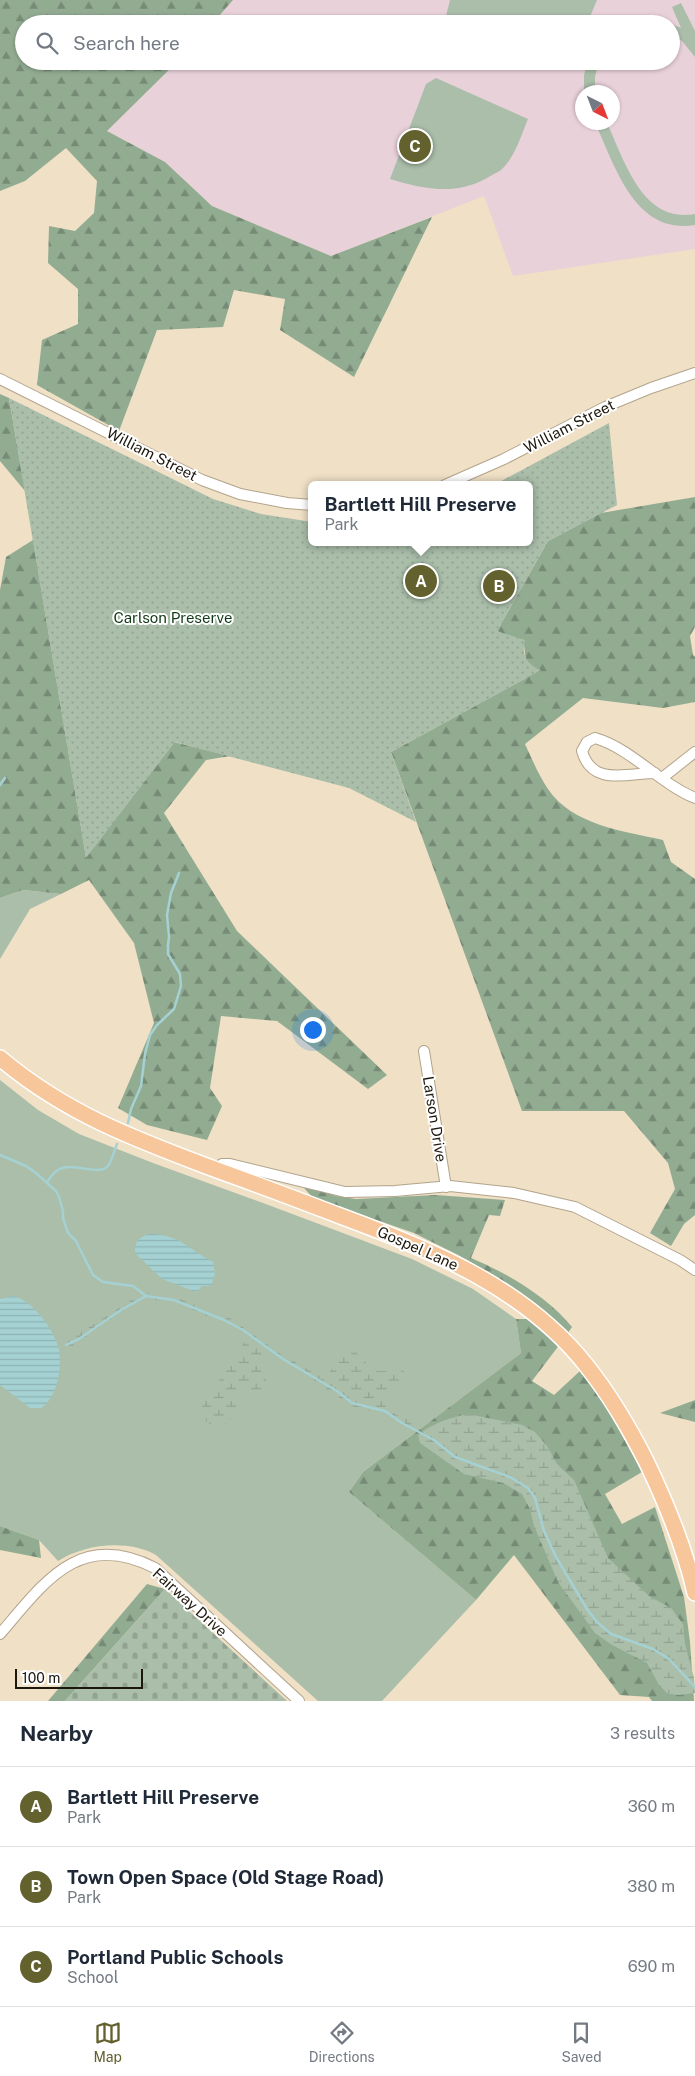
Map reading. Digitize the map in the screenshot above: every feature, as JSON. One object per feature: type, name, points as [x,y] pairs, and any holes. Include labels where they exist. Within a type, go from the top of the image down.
[{"type":"main road","name":"Gospel Lane","points":[[0,1058],[31,1083],[82,1115],[130,1137],[394,1236],[441,1256],[505,1292],[547,1325],[585,1364],[614,1404],[636,1442],[675,1524],[690,1570],[695,1594]]},
{"type":"street","name":"William Street","points":[[454,481],[504,459],[605,407],[695,373]]},
{"type":"street","name":"William Street","points":[[0,379],[202,480],[240,494],[287,503],[308,504]]},
{"type":"street","points":[[695,752],[659,776],[641,773],[616,777],[594,770],[585,760],[582,751],[587,742],[595,738],[607,741],[659,776],[684,793],[695,798]]},
{"type":"street","name":"Larson Drive","points":[[424,1051],[446,1187]]},
{"type":"street","points":[[214,1169],[222,1164],[230,1164],[345,1192],[446,1187],[514,1193],[575,1207],[680,1260],[695,1270]]},
{"type":"street","name":"Fairway Drive","points":[[0,1634],[51,1577],[62,1568],[82,1559],[93,1557],[108,1555],[125,1557],[145,1564],[160,1573],[299,1701]]},
{"type":"shaded area","points":[[233,0],[695,0],[695,249],[513,276],[484,196],[331,256],[212,206],[165,162],[107,131],[169,70],[680,70],[680,15],[220,15]]},
{"type":"green space","points":[[0,0],[233,0],[220,15],[15,15],[15,70],[169,70],[107,131],[165,162],[212,206],[331,256],[432,217],[354,377],[280,330],[285,299],[234,290],[223,327],[157,330],[119,431],[37,385],[42,340],[78,324],[78,289],[48,263],[49,226],[75,231],[94,213],[97,181],[66,148],[25,181],[0,191]]},
{"type":"green space","points":[[450,0],[597,0],[591,15],[446,15]]},
{"type":"green space","points":[[681,3],[695,31],[695,57],[680,40],[680,15],[675,15],[672,7]]},
{"type":"green space","points":[[585,70],[597,70],[595,85],[584,85]]},
{"type":"green space","points":[[436,78],[528,119],[514,153],[506,165],[501,170],[475,184],[451,189],[439,189],[415,186],[390,179],[426,84]]},
{"type":"green space","points":[[598,130],[610,130],[628,170],[648,199],[661,209],[677,214],[695,214],[695,225],[674,225],[656,219],[642,208],[630,194],[610,158]]},
{"type":"green space","points":[[0,394],[9,398],[25,491],[0,461]]},
{"type":"green space","name":"Carlson Preserve","points":[[9,398],[213,499],[261,514],[308,521],[308,546],[533,546],[533,481],[501,481],[609,423],[617,505],[548,541],[497,631],[525,640],[524,650],[526,658],[532,665],[541,670],[391,752],[416,822],[349,788],[175,742],[86,858]]},
{"type":"green space","points":[[695,497],[695,627],[690,636],[695,657],[695,702],[663,708],[583,698],[525,744],[548,789],[570,811],[600,825],[663,840],[671,862],[695,879],[695,1215],[684,1224],[671,1246],[650,1233],[675,1189],[668,1163],[624,1111],[522,1111],[391,752],[528,677],[524,645],[497,631],[548,541],[601,513]]},
{"type":"green space","points":[[33,540],[86,857],[174,742],[230,756],[206,760],[164,813],[237,931],[387,1075],[368,1089],[277,1021],[221,1016],[210,1088],[222,1106],[207,1140],[147,1125],[118,1108],[154,1023],[134,943],[89,880],[61,894],[23,890],[0,898],[0,590],[6,557]]},
{"type":"green space","points":[[23,890],[61,894],[30,909],[0,959],[0,898]]},
{"type":"green space","points":[[0,1080],[38,1110],[79,1134],[412,1259],[473,1289],[516,1319],[521,1353],[363,1472],[349,1492],[476,1600],[382,1701],[318,1701],[156,1555],[145,1550],[119,1545],[93,1547],[58,1561],[39,1540],[0,1526]]},
{"type":"green space","points":[[304,1188],[312,1188],[336,1196],[356,1199],[436,1195],[505,1200],[500,1216],[489,1215],[471,1258],[499,1271],[526,1287],[551,1306],[572,1327],[565,1337],[522,1296],[493,1275],[458,1255],[414,1233],[313,1198]]},
{"type":"green space","points":[[151,1292],[180,1299],[230,1318],[281,1354],[325,1379],[340,1356],[348,1351],[356,1353],[370,1367],[377,1371],[401,1368],[408,1377],[407,1381],[387,1398],[384,1404],[390,1411],[414,1424],[414,1428],[411,1430],[404,1429],[382,1414],[348,1405],[333,1391],[315,1393],[317,1385],[268,1354],[263,1361],[266,1380],[265,1389],[258,1396],[249,1392],[240,1392],[238,1395],[239,1407],[232,1419],[225,1425],[214,1427],[206,1421],[202,1411],[203,1401],[233,1362],[246,1339],[243,1335],[211,1318],[185,1307],[161,1300],[145,1301],[128,1308],[83,1345],[72,1348],[66,1345],[69,1340],[141,1294]]},
{"type":"green space","points":[[516,1319],[529,1319],[560,1344],[532,1381],[554,1395],[580,1371],[603,1401],[642,1472],[605,1494],[622,1524],[655,1507],[684,1597],[690,1642],[694,1701],[652,1701],[649,1697],[620,1695],[514,1555],[476,1600],[349,1492],[363,1472],[521,1353]]},
{"type":"green space","points":[[695,1400],[695,1422],[660,1413]]},
{"type":"green space","points":[[468,1414],[522,1425],[535,1432],[547,1446],[557,1464],[574,1480],[608,1558],[649,1596],[671,1608],[683,1624],[685,1644],[694,1678],[695,1693],[668,1694],[659,1685],[647,1663],[612,1645],[595,1633],[558,1582],[534,1526],[530,1509],[522,1494],[503,1483],[464,1474],[420,1443],[418,1435],[429,1427],[448,1419]]},
{"type":"green space","points":[[0,1526],[39,1540],[41,1558],[0,1550]]},
{"type":"green space","points":[[147,1584],[165,1589],[65,1701],[48,1701]]},
{"type":"green space","points":[[165,1589],[287,1701],[65,1701]]},
{"type":"water","points":[[152,1234],[178,1240],[213,1262],[215,1274],[211,1286],[202,1286],[196,1292],[162,1279],[135,1253],[139,1239]]},
{"type":"water","points":[[13,1296],[21,1299],[36,1310],[48,1326],[59,1351],[60,1366],[55,1390],[41,1408],[30,1408],[0,1385],[0,1299]]},
{"type":"waterway","points":[[0,785],[5,778]]},
{"type":"waterway","points":[[128,1123],[131,1109],[141,1086],[145,1054],[150,1035],[157,1025],[174,1009],[181,986],[180,974],[168,954],[167,915],[171,893],[179,873]]},
{"type":"waterway","points":[[47,1182],[58,1170],[64,1168],[104,1169],[112,1159],[117,1144]]},
{"type":"waterway","points":[[0,1155],[26,1166],[56,1191],[68,1233],[76,1241],[93,1275],[103,1282],[133,1286],[146,1296]]},
{"type":"waterway","points":[[66,1345],[79,1339],[121,1310],[146,1296],[174,1300],[224,1320],[243,1330],[283,1359],[337,1391],[352,1403],[385,1411],[402,1423],[434,1440],[455,1457],[510,1477],[528,1488],[535,1498],[544,1531],[556,1557],[587,1609],[597,1622],[611,1634],[653,1649],[669,1659],[695,1687]]},
{"type":"place","name":"Portland Public Schools","points":[[415,146]]},
{"type":"place","name":"Bartlett Hill Preserve","points":[[421,581]]},
{"type":"place","name":"Town Open Space (Old Stage Road)","points":[[499,586]]}]
